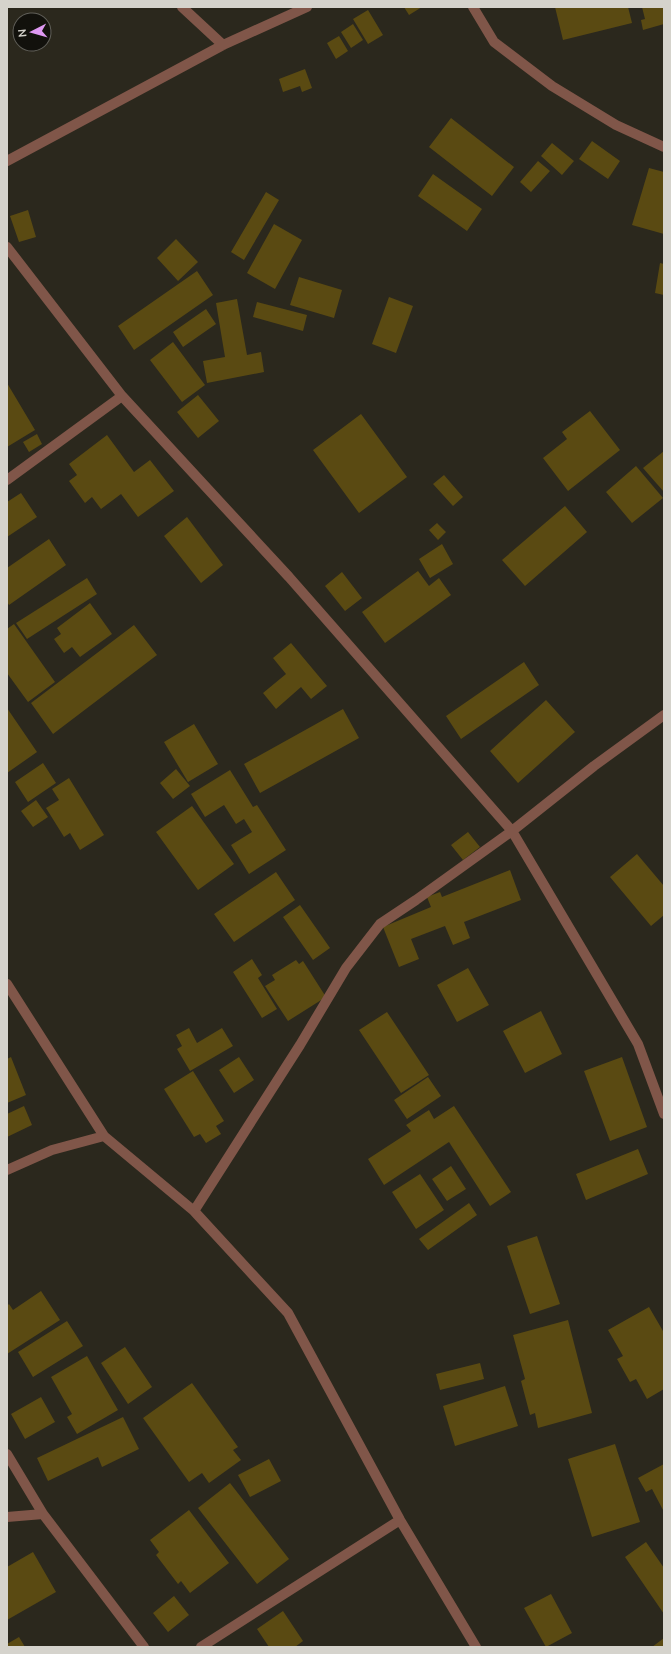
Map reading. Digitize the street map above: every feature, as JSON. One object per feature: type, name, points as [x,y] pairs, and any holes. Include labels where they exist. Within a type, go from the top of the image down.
[{"type":"street","points":[[182,7],[223,45]]},
{"type":"street","points":[[7,161],[223,45],[307,7]]},
{"type":"street","points":[[473,7],[494,42],[552,86],[616,125],[664,147]]},
{"type":"street","points":[[7,246],[122,396],[289,577],[512,831],[638,1044],[664,1114]]},
{"type":"street","points":[[7,480],[122,396]]},
{"type":"street","points":[[194,1211],[300,1045],[346,968],[380,924],[512,831],[594,766],[664,715]]},
{"type":"street","points":[[7,984],[104,1136],[194,1211],[288,1313],[400,1520],[476,1647]]},
{"type":"street","points":[[7,1170],[52,1150],[104,1136]]},
{"type":"street","points":[[7,1454],[43,1514],[144,1647]]},
{"type":"street","points":[[7,1517],[43,1514]]},
{"type":"street","points":[[201,1647],[400,1520]]},
{"type":"building","points":[[404,7],[422,7],[409,15]]},
{"type":"building","points":[[555,7],[628,7],[632,23],[563,40]]},
{"type":"building","points":[[642,7],[664,7],[664,24],[643,30],[641,20],[645,19]]},
{"type":"building","points":[[368,10],[383,35],[368,44],[353,19]]},
{"type":"building","points":[[353,24],[363,40],[351,48],[341,32]]},
{"type":"building","points":[[339,36],[348,51],[336,59],[327,43]]},
{"type":"building","points":[[305,69],[312,88],[302,92],[300,86],[283,92],[279,79]]},
{"type":"building","points":[[451,118],[514,167],[492,196],[429,147]]},
{"type":"building","points":[[592,141],[620,161],[608,179],[579,159]]},
{"type":"building","points":[[552,143],[574,161],[562,175],[541,156]]},
{"type":"building","points":[[538,161],[550,171],[531,192],[520,182]]},
{"type":"building","points":[[649,168],[664,172],[664,234],[632,225]]},
{"type":"building","points":[[433,174],[482,209],[467,231],[418,196]]},
{"type":"building","points":[[266,192],[279,200],[244,260],[231,252]]},
{"type":"building","points":[[28,210],[36,237],[19,242],[10,216]]},
{"type":"building","points":[[274,224],[302,240],[275,289],[247,273]]},
{"type":"building","points":[[176,239],[198,262],[178,281],[157,258]]},
{"type":"building","points":[[660,263],[664,264],[664,295],[655,293]]},
{"type":"building","points":[[197,271],[213,295],[134,350],[118,326]]},
{"type":"building","points":[[299,277],[342,290],[334,318],[290,305]]},
{"type":"building","points":[[389,297],[413,306],[396,353],[372,344]]},
{"type":"building","points":[[237,299],[247,355],[261,352],[264,372],[207,383],[203,361],[225,357],[216,303]]},
{"type":"building","points":[[257,302],[307,315],[303,331],[253,317]]},
{"type":"building","points":[[206,309],[216,324],[183,347],[173,332]]},
{"type":"building","points":[[173,342],[205,385],[182,402],[150,360]]},
{"type":"building","points":[[7,383],[35,430],[7,447]]},
{"type":"building","points":[[198,395],[219,421],[198,438],[177,412]]},
{"type":"building","points":[[590,411],[620,450],[568,491],[543,458],[567,439],[562,432]]},
{"type":"building","points":[[361,414],[407,477],[359,513],[313,450]]},
{"type":"building","points":[[37,434],[42,444],[29,452],[23,442]]},
{"type":"building","points":[[107,435],[134,472],[150,460],[174,491],[138,517],[121,494],[101,509],[92,497],[85,503],[69,481],[77,475],[69,464]]},
{"type":"building","points":[[664,451],[664,492],[643,468]]},
{"type":"building","points":[[636,466],[663,498],[632,523],[606,492]]},
{"type":"building","points":[[444,475],[463,497],[453,506],[433,484]]},
{"type":"building","points":[[21,493],[37,517],[7,537],[7,502]]},
{"type":"building","points":[[565,506],[587,532],[525,586],[502,560]]},
{"type":"building","points":[[187,517],[223,565],[201,583],[164,536]]},
{"type":"building","points":[[437,523],[446,532],[438,540],[429,530]]},
{"type":"building","points":[[49,539],[66,565],[9,605],[7,602],[7,568]]},
{"type":"building","points":[[442,544],[453,564],[430,578],[419,559]]},
{"type":"building","points":[[418,571],[429,586],[439,578],[451,595],[385,643],[362,612]]},
{"type":"building","points":[[342,572],[362,598],[345,611],[325,586]]},
{"type":"building","points":[[87,578],[97,594],[27,639],[16,623]]},
{"type":"building","points":[[90,603],[112,634],[80,657],[72,647],[64,653],[54,639],[61,634],[57,628]]},
{"type":"building","points":[[14,624],[55,682],[28,702],[7,673],[7,629]]},
{"type":"building","points":[[134,625],[157,655],[53,734],[31,703]]},
{"type":"building","points":[[291,643],[327,686],[311,699],[301,687],[276,709],[263,693],[286,674],[273,658]]},
{"type":"building","points":[[524,662],[539,685],[461,739],[446,716]]},
{"type":"building","points":[[546,700],[575,732],[518,783],[490,751]]},
{"type":"building","points":[[7,708],[37,752],[7,773]]},
{"type":"building","points":[[343,709],[359,738],[260,793],[244,764]]},
{"type":"building","points":[[194,724],[218,764],[188,782],[164,742]]},
{"type":"building","points":[[43,763],[56,783],[28,802],[15,782]]},
{"type":"building","points":[[176,769],[190,786],[173,799],[160,783]]},
{"type":"building","points":[[230,770],[253,807],[257,805],[286,850],[249,874],[231,845],[252,832],[244,819],[236,824],[224,805],[205,817],[191,794]]},
{"type":"building","points":[[69,778],[104,835],[80,850],[70,833],[64,837],[46,808],[59,800],[52,789]]},
{"type":"building","points":[[36,800],[48,817],[33,827],[21,811]]},
{"type":"building","points":[[192,806],[234,864],[198,890],[156,832]]},
{"type":"building","points":[[468,832],[480,847],[463,860],[451,845]]},
{"type":"building","points":[[637,854],[664,886],[664,915],[651,926],[610,877]]},
{"type":"building","points":[[510,870],[521,900],[464,922],[470,938],[453,945],[445,926],[411,939],[419,959],[399,967],[383,927],[431,907],[427,897],[440,892],[442,897]]},
{"type":"building","points":[[276,872],[295,900],[234,942],[214,914]]},
{"type":"building","points":[[300,905],[330,948],[313,960],[283,917]]},
{"type":"building","points":[[252,959],[262,975],[258,978],[277,1009],[262,1018],[233,972]]},
{"type":"building","points":[[296,960],[299,964],[303,961],[326,997],[288,1021],[265,986],[275,980],[272,975]]},
{"type":"building","points":[[468,968],[489,1005],[457,1022],[437,985]]},
{"type":"building","points":[[541,1011],[562,1054],[525,1073],[503,1031]]},
{"type":"building","points":[[387,1012],[429,1075],[401,1093],[359,1030]]},
{"type":"building","points":[[189,1028],[197,1043],[222,1028],[233,1046],[190,1071],[177,1049],[182,1046],[176,1035]]},
{"type":"building","points":[[11,1057],[26,1095],[7,1103],[7,1059]]},
{"type":"building","points":[[239,1057],[254,1080],[234,1093],[219,1070]]},
{"type":"building","points":[[622,1057],[647,1127],[610,1141],[584,1071]]},
{"type":"building","points":[[193,1071],[224,1121],[216,1126],[221,1134],[206,1143],[200,1134],[194,1137],[164,1089]]},
{"type":"building","points":[[428,1077],[441,1096],[407,1119],[394,1100]]},
{"type":"building","points":[[24,1106],[32,1125],[7,1137],[7,1114]]},
{"type":"building","points":[[454,1106],[511,1192],[490,1206],[449,1142],[384,1185],[368,1159],[411,1131],[406,1125],[429,1110],[434,1119]]},
{"type":"building","points":[[638,1149],[648,1174],[586,1200],[576,1174]]},
{"type":"building","points":[[451,1166],[466,1189],[447,1201],[432,1179]]},
{"type":"building","points":[[420,1174],[444,1210],[416,1229],[392,1192]]},
{"type":"building","points":[[469,1203],[477,1215],[428,1250],[419,1239]]},
{"type":"building","points":[[537,1236],[560,1304],[530,1314],[507,1246]]},
{"type":"building","points":[[41,1291],[60,1320],[7,1354],[7,1306],[9,1304],[13,1310]]},
{"type":"building","points":[[649,1307],[664,1331],[664,1389],[647,1399],[636,1379],[630,1382],[617,1359],[623,1356],[608,1330]]},
{"type":"building","points":[[568,1320],[592,1413],[538,1428],[535,1413],[530,1415],[521,1381],[525,1379],[513,1335]]},
{"type":"building","points":[[67,1321],[83,1346],[33,1377],[18,1352]]},
{"type":"building","points":[[125,1347],[152,1387],[128,1404],[101,1363]]},
{"type":"building","points":[[87,1356],[118,1410],[77,1434],[67,1417],[72,1414],[51,1377]]},
{"type":"building","points":[[480,1363],[484,1379],[440,1390],[436,1374]]},
{"type":"building","points":[[192,1383],[238,1447],[233,1450],[241,1460],[209,1483],[202,1473],[189,1482],[143,1418]]},
{"type":"building","points":[[505,1386],[518,1426],[455,1446],[443,1406]]},
{"type":"building","points":[[41,1397],[55,1422],[25,1439],[11,1414]]},
{"type":"building","points":[[123,1417],[139,1449],[102,1467],[98,1457],[48,1481],[37,1458]]},
{"type":"building","points":[[615,1444],[640,1522],[592,1537],[568,1459]]},
{"type":"building","points":[[269,1459],[281,1481],[250,1497],[238,1475]]},
{"type":"building","points":[[664,1464],[663,1510],[652,1489],[646,1492],[638,1478]]},
{"type":"building","points":[[230,1483],[289,1559],[257,1584],[198,1508]]},
{"type":"building","points":[[189,1510],[229,1563],[190,1593],[181,1581],[178,1584],[156,1555],[159,1552],[150,1540]]},
{"type":"building","points":[[646,1542],[664,1568],[664,1614],[625,1557]]},
{"type":"building","points":[[33,1552],[56,1592],[7,1620],[7,1567]]},
{"type":"building","points":[[551,1594],[572,1633],[546,1647],[524,1608]]},
{"type":"building","points":[[174,1596],[189,1615],[168,1632],[153,1613]]},
{"type":"building","points":[[283,1611],[303,1641],[295,1647],[269,1647],[257,1629]]},
{"type":"building","points":[[19,1637],[25,1647],[7,1647],[7,1644]]},
{"type":"building","points":[[664,1638],[664,1647],[652,1647]]}]
